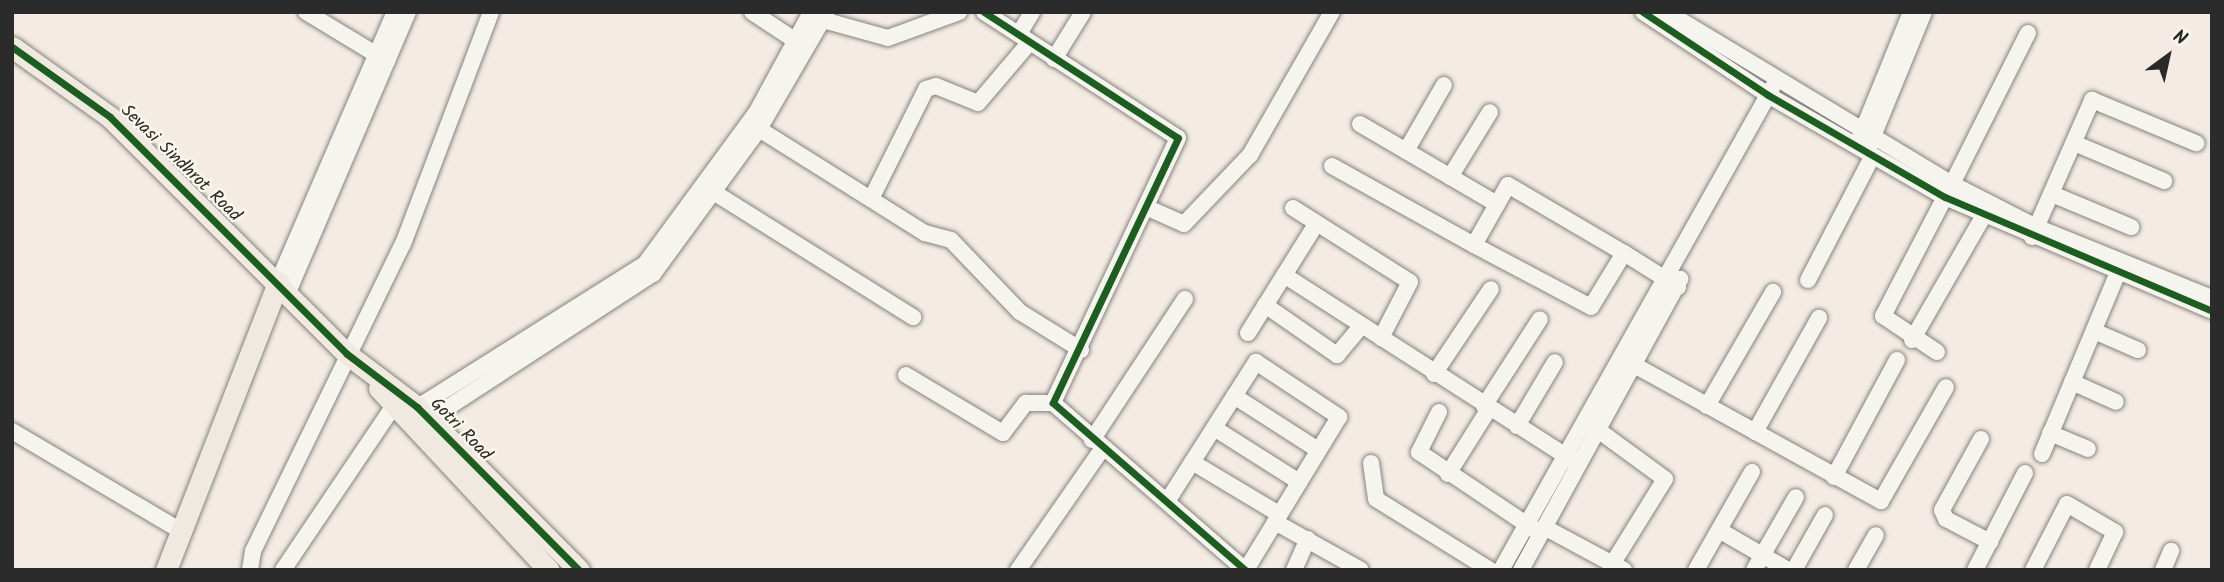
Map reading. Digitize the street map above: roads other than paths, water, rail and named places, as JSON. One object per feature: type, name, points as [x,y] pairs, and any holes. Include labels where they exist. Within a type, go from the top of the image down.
[{"type":"main road","name":"Sevasi Sindhrot Road","points":[[16,55],[110,117],[283,287],[313,320]]},
{"type":"main road","points":[[166,570],[283,287]]},
{"type":"main road","points":[[180,570],[283,287]]},
{"type":"main road","name":"Gotri Road","points":[[313,320],[411,416],[579,570]]},
{"type":"main road","name":"Gotri Road","points":[[411,416],[549,570]]},
{"type":"street","points":[[306,12],[384,59]]},
{"type":"street","points":[[384,59],[395,12]]},
{"type":"street","points":[[283,287],[384,59],[408,12]]},
{"type":"street","points":[[250,570],[253,551],[403,244],[491,12]]},
{"type":"street","points":[[752,12],[801,45]]},
{"type":"street","points":[[284,570],[411,416],[645,264],[749,123],[820,15],[888,37],[959,12]]},
{"type":"street","points":[[984,12],[1178,138],[1148,208],[1053,403]]},
{"type":"street","points":[[871,199],[926,89],[936,86],[978,103],[1024,39],[1032,12]]},
{"type":"street","points":[[1054,59],[1083,12]]},
{"type":"street","points":[[1148,208],[1184,224],[1250,155],[1332,12]]},
{"type":"street","points":[[1643,12],[1865,146],[2034,233]]},
{"type":"street","points":[[1667,12],[1772,89]]},
{"type":"street","points":[[1865,146],[1911,12]]},
{"type":"street","points":[[1808,280],[1924,12]]},
{"type":"street","points":[[1937,352],[1887,324],[1884,311],[2028,33]]},
{"type":"street","points":[[411,416],[643,283],[715,193],[759,129],[801,45]]},
{"type":"street","points":[[1406,151],[1444,85]]},
{"type":"street","points":[[1521,570],[1636,366],[1686,249],[1772,89]]},
{"type":"street","points":[[2034,233],[2092,100],[2196,143]]},
{"type":"street","points":[[1450,177],[1490,112]]},
{"type":"street","points":[[1360,124],[1497,204]]},
{"type":"street","points":[[759,129],[925,233],[951,240],[1020,312],[1081,350]]},
{"type":"street","points":[[2074,143],[2164,181]]},
{"type":"street","points":[[1332,166],[1591,307],[1624,253]]},
{"type":"street","points":[[1474,245],[1508,185],[1671,283]]},
{"type":"street","points":[[1948,191],[1983,217],[2212,298]]},
{"type":"street","points":[[715,193],[913,317]]},
{"type":"street","points":[[2052,194],[2131,227]]},
{"type":"street","points":[[1293,208],[1410,282],[1381,338]]},
{"type":"street","points":[[1912,340],[1983,217]]},
{"type":"street","points":[[1248,333],[1316,224]]},
{"type":"street","points":[[2120,267],[2212,311]]},
{"type":"street","points":[[2042,454],[2120,267]]},
{"type":"street","points":[[1284,275],[1434,374],[1579,464]]},
{"type":"street","points":[[1501,570],[1564,454],[1671,283]]},
{"type":"street","points":[[1434,374],[1491,289]]},
{"type":"street","points":[[1707,406],[1773,292]]},
{"type":"street","points":[[1018,570],[1185,299]]},
{"type":"street","points":[[1265,305],[1337,355],[1361,326]]},
{"type":"street","points":[[1755,432],[1819,318]]},
{"type":"street","points":[[1448,474],[1540,319]]},
{"type":"street","points":[[2094,331],[2137,350]]},
{"type":"street","points":[[1834,477],[1897,360]]},
{"type":"street","points":[[906,376],[1003,433],[1026,403],[1053,403],[1097,444],[1168,500],[1245,570],[1339,417],[1256,362],[1168,500]]},
{"type":"street","points":[[1517,426],[1555,362]]},
{"type":"street","points":[[1636,366],[1834,477],[1886,499],[1947,387]]},
{"type":"street","points":[[2072,382],[2116,402]]},
{"type":"street","points":[[1234,396],[1318,450]]},
{"type":"street","points":[[1438,412],[1417,448],[1448,474],[1526,524],[1618,566],[1665,480],[1598,430]]},
{"type":"street","points":[[1214,428],[1299,482]]},
{"type":"street","points":[[12,431],[181,531]]},
{"type":"street","points":[[2050,433],[2088,449]]},
{"type":"street","points":[[1981,439],[1942,510],[1946,519],[1990,542]]},
{"type":"street","points":[[1192,462],[1358,569]]},
{"type":"street","points":[[1371,463],[1376,499],[1490,570]]},
{"type":"street","points":[[1696,570],[1752,472]]},
{"type":"street","points":[[1975,570],[2025,473]]},
{"type":"street","points":[[1758,563],[1796,497]]},
{"type":"street","points":[[2033,570],[2067,505],[2115,532],[2097,570]]},
{"type":"street","points":[[1794,570],[1825,515]]},
{"type":"street","points":[[1719,530],[1758,563],[1788,570]]},
{"type":"street","points":[[1856,570],[1876,535]]},
{"type":"street","points":[[1294,570],[1308,539]]},
{"type":"street","points":[[2163,570],[2171,551]]}]
